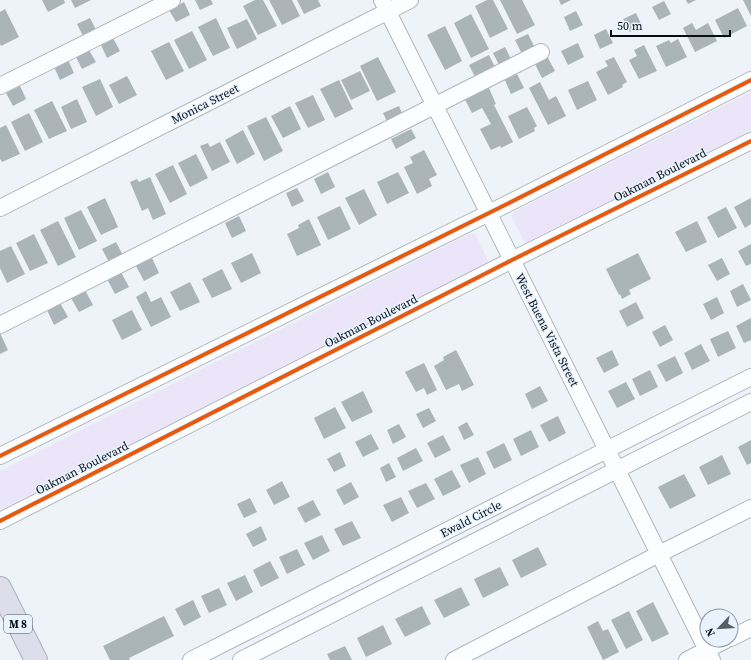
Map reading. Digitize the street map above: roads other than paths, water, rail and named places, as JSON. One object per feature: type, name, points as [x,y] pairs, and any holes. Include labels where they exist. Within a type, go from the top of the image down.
[{"type":"highway","name":"M 8","points":[[0,588],[36,660]]},
{"type":"street","points":[[0,86],[172,0]]},
{"type":"street","name":"Monica Street","points":[[0,208],[385,6],[410,0]]},
{"type":"street","name":"West Buena Vista Street","points":[[385,6],[710,655]]},
{"type":"street","points":[[0,325],[541,52]]},
{"type":"street","points":[[0,456],[489,213],[751,80]]},
{"type":"street","name":"Oakman Boulevard","points":[[0,521],[512,260],[751,141]]},
{"type":"street","name":"Ewald Circle","points":[[191,660],[751,377]]},
{"type":"street","name":"Ewald Circle","points":[[241,660],[751,402]]},
{"type":"street","points":[[454,660],[751,508]]},
{"type":"street","points":[[739,634],[751,628]]},
{"type":"street","points":[[687,660],[710,655],[717,648]]}]
